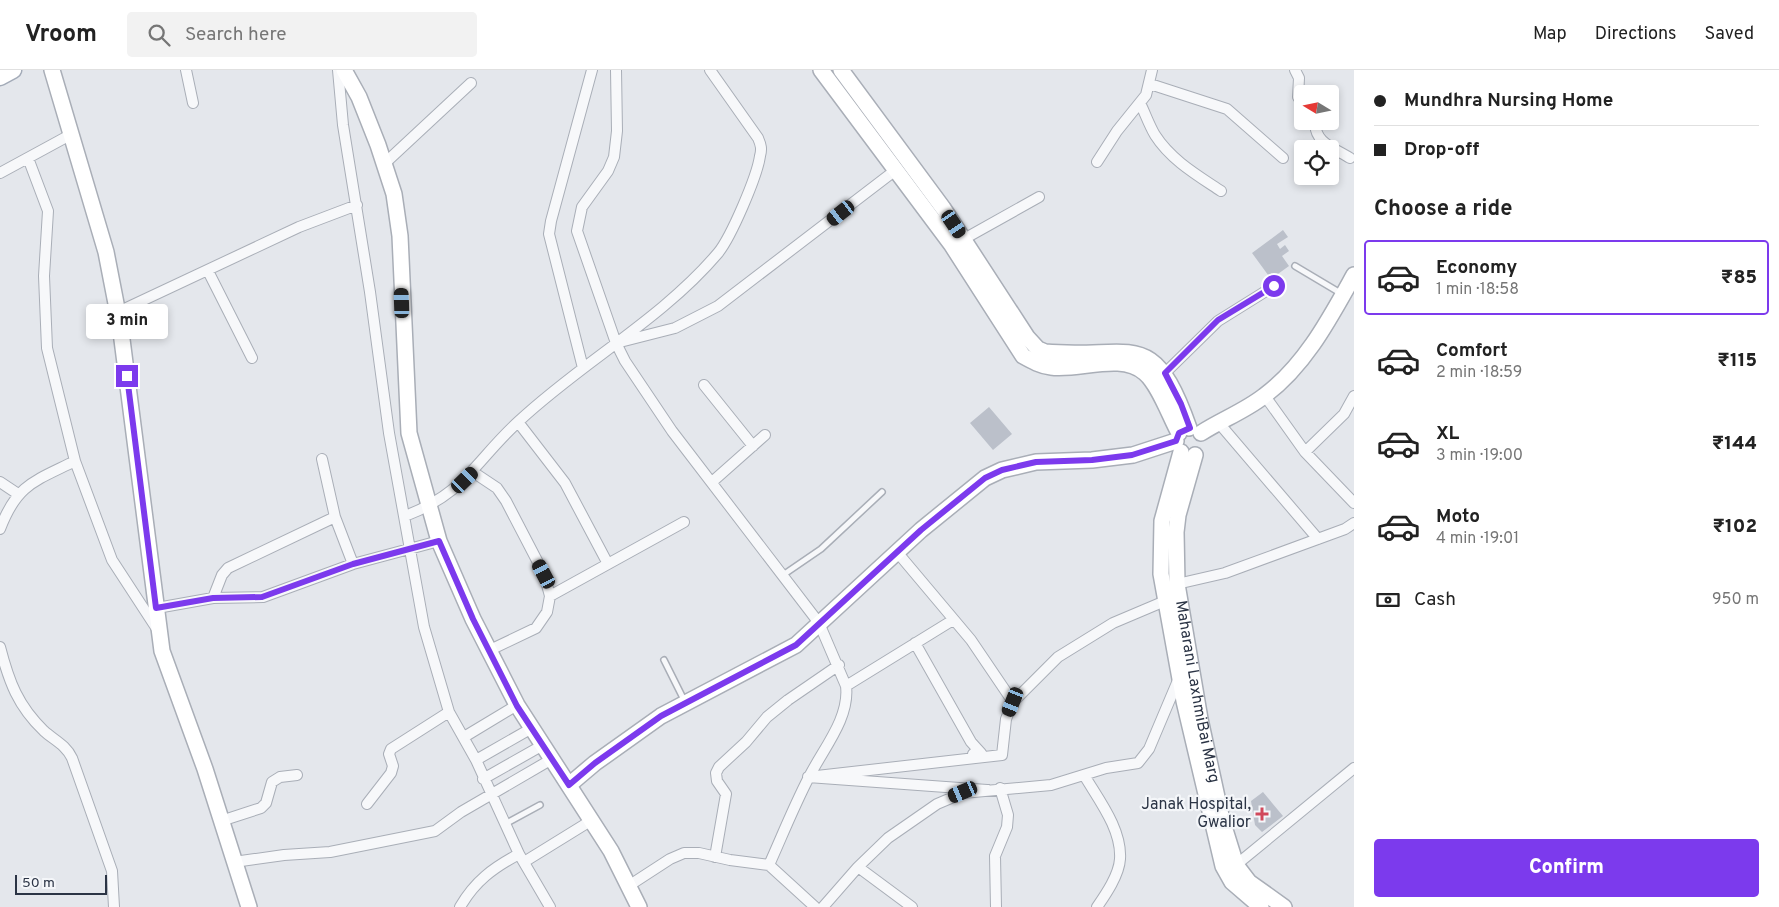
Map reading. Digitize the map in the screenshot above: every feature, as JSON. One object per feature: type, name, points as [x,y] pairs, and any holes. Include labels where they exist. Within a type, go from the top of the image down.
[{"type":"main road","points":[[0,77],[13,70]]},
{"type":"street","points":[[52,70],[106,252],[118,312],[162,651],[249,907]]},
{"type":"street","points":[[186,70],[193,103]]},
{"type":"street","points":[[338,70],[343,125],[357,205],[389,433],[405,516],[408,548],[424,627],[449,712],[476,760],[504,824],[550,907]]},
{"type":"street","points":[[344,70],[359,97],[394,194],[400,236],[409,433],[439,541],[473,619],[517,706],[592,820],[640,907]]},
{"type":"street","points":[[583,368],[550,234],[551,221],[592,70]]},
{"type":"street","points":[[616,70],[617,131],[614,157],[604,177],[582,207],[577,231],[616,343],[672,431],[819,623],[846,686],[847,696],[844,709],[808,777],[769,865]]},
{"type":"street","points":[[405,516],[429,507],[456,489],[474,472],[518,422],[680,292],[719,252],[731,230],[758,166],[761,147],[758,138],[710,70]]},
{"type":"street","points":[[821,70],[897,169],[950,244],[1023,356],[1041,366],[1052,368],[1108,364],[1140,369],[1151,380],[1187,440]]},
{"type":"street","points":[[1097,162],[1117,131],[1140,103],[1150,84],[1152,70]]},
{"type":"street","points":[[1295,70],[1299,78],[1299,85]]},
{"type":"street","points":[[845,72],[964,240],[1026,337],[1038,349],[1056,353],[1124,351],[1149,358],[1165,373],[1181,404],[1187,440],[1161,532],[1161,574],[1165,601],[1179,678],[1223,866],[1232,882],[1261,907]]},
{"type":"street","points":[[384,164],[471,84]]},
{"type":"street","points":[[1150,84],[1227,109],[1283,158]]},
{"type":"street","points":[[1140,103],[1155,135],[1170,153],[1183,165],[1221,191]]},
{"type":"street","points":[[1316,130],[1320,140],[1350,158]]},
{"type":"street","points":[[0,172],[70,135]]},
{"type":"street","points":[[28,158],[48,211],[44,276],[48,348],[75,461],[112,560],[158,630]]},
{"type":"street","points":[[616,343],[675,328],[718,306],[897,169]]},
{"type":"street","points":[[964,240],[1038,198]]},
{"type":"street","points":[[118,312],[299,227],[357,205]]},
{"type":"street","points":[[208,271],[252,358]]},
{"type":"street","points":[[569,785],[633,735],[661,716],[789,649],[962,495],[985,478],[1002,470],[1036,462],[1092,460],[1132,455],[1187,440],[1265,396],[1310,350],[1354,275]]},
{"type":"street","points":[[1165,373],[1218,320],[1274,286]]},
{"type":"street","points":[[704,385],[753,446]]},
{"type":"street","points":[[1265,396],[1305,452],[1354,503]]},
{"type":"street","points":[[1305,452],[1344,414],[1354,396]]},
{"type":"street","points":[[518,422],[565,483],[608,564]]},
{"type":"street","points":[[1218,422],[1318,539]]},
{"type":"street","points":[[712,482],[765,435]]},
{"type":"street","name":"Maharani LaxhmiBai Marg","points":[[1187,440],[1176,532],[1177,584],[1200,719],[1222,820],[1236,865],[1249,882],[1284,907]]},
{"type":"street","points":[[322,459],[336,517],[353,564]]},
{"type":"street","points":[[0,529],[18,494],[27,485],[75,461]]},
{"type":"street","points":[[474,472],[497,488],[506,501],[544,574],[550,596],[547,612],[536,628],[490,650]]},
{"type":"street","points":[[0,482],[18,494]]},
{"type":"street","points":[[213,598],[222,576],[228,568],[336,517]]},
{"type":"street","points":[[550,596],[684,522]]},
{"type":"street","points":[[1177,584],[1225,573],[1354,524]]},
{"type":"street","points":[[156,608],[213,598],[262,597],[353,564],[385,557],[408,548],[439,541]]},
{"type":"street","points":[[897,552],[971,640],[1013,702]]},
{"type":"street","points":[[808,777],[1002,755],[1006,719],[1013,702],[1058,657],[1113,623],[1165,601]]},
{"type":"street","points":[[846,686],[954,620]]},
{"type":"street","points":[[808,777],[981,753],[971,742],[915,643]]},
{"type":"street","points":[[0,647],[7,671],[23,709],[46,732],[63,745],[72,758],[112,871],[114,907]]},
{"type":"street","points":[[715,857],[726,794],[717,781],[716,773],[719,767],[746,742],[767,717],[788,700],[839,666]]},
{"type":"street","points":[[823,907],[858,867],[888,838],[937,804],[963,792],[1051,785],[1106,768],[1131,765],[1144,758],[1179,678]]},
{"type":"street","points":[[464,737],[517,706]]},
{"type":"street","points":[[367,804],[391,773],[393,766],[389,754],[391,749],[449,712]]},
{"type":"street","points":[[476,760],[532,728]]},
{"type":"street","points":[[483,779],[543,745]]},
{"type":"street","points":[[234,862],[284,855],[330,852],[435,831],[490,794],[552,759]]},
{"type":"street","points":[[1236,865],[1354,768]]},
{"type":"street","points":[[221,821],[261,808],[266,803],[272,782],[280,777],[297,775]]},
{"type":"street","points":[[1084,775],[1112,822],[1120,859],[1114,879],[1099,906]]},
{"type":"street","points":[[808,777],[987,790]]},
{"type":"street","points":[[996,907],[995,856],[1008,827],[1008,815],[1000,788]]},
{"type":"street","points":[[460,907],[469,890],[479,879],[495,867],[522,858],[592,820]]},
{"type":"street","points":[[630,886],[670,859],[684,853],[699,853],[769,865],[814,907]]},
{"type":"street","points":[[858,867],[912,907]]},
{"type":"lane","points":[[1295,266],[1343,295]]},
{"type":"lane","points":[[783,575],[821,549],[882,492]]},
{"type":"lane","points":[[664,660],[686,704]]},
{"type":"lane","points":[[504,824],[540,804]]},
{"type":"building","points":[[1283,230],[1288,237],[1277,244],[1280,249],[1285,245],[1289,251],[1282,256],[1289,266],[1271,279],[1252,253]]},
{"type":"building","points":[[989,407],[1012,434],[993,450],[970,423]]},
{"type":"building","points":[[1263,792],[1283,816],[1262,832],[1255,825],[1251,801]]},
{"type":"place","name":"Janak Hospital, Gwalior","points":[[1262,814]]},
{"type":"route","points":[[127,376],[156,608],[199,602],[213,598],[242,599],[262,597],[353,564],[385,557],[420,544],[439,541],[473,619],[517,706],[569,785],[595,763],[661,716],[796,645],[921,530],[985,478],[1002,470],[1036,462],[1092,460],[1132,455],[1176,441],[1182,430],[1190,428],[1181,404],[1165,373],[1218,320],[1274,286]]}]
